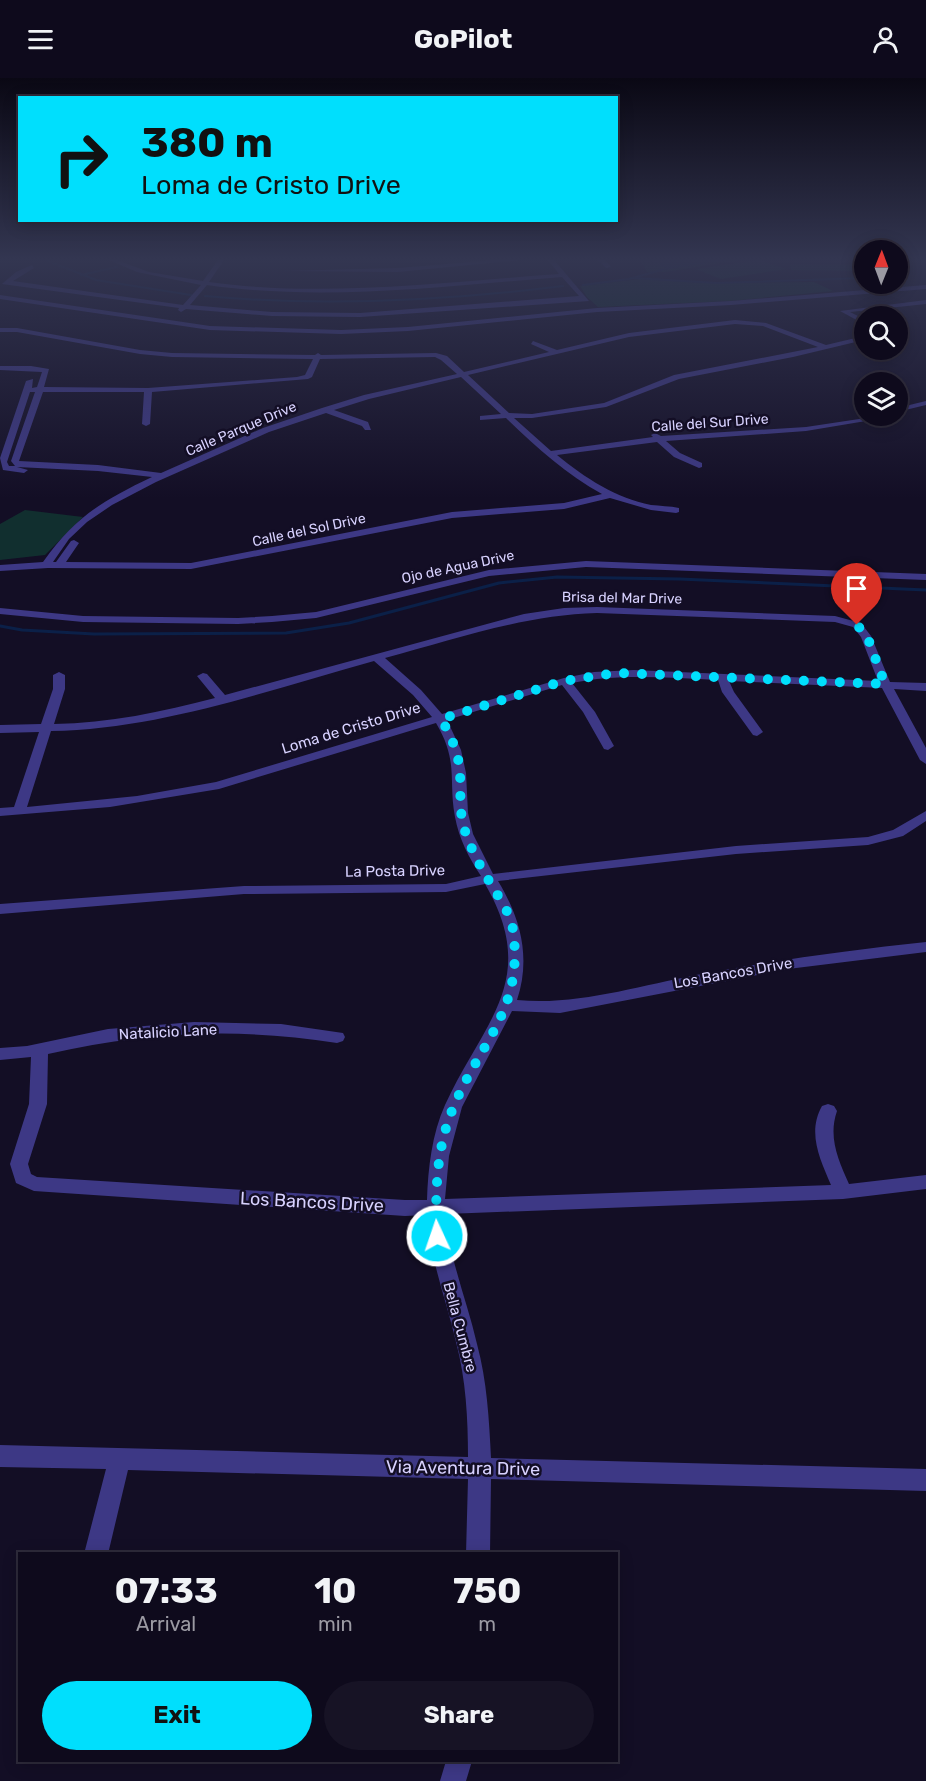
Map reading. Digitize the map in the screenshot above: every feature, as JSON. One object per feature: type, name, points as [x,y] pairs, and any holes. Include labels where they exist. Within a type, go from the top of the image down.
[{"type":"street","points":[[83,339],[144,350],[225,355],[438,354],[517,415],[572,474],[611,492],[652,510],[676,510],[611,492]]},
{"type":"street","name":"Calle Parque Drive","points":[[48,562],[76,527],[114,504],[240,441],[326,410],[611,339]]},
{"type":"street","name":"Calle Parque Drive","points":[[796,339],[818,347]]},
{"type":"street","points":[[483,418],[582,405],[667,375],[851,339]]},
{"type":"street","points":[[534,343],[558,353]]},
{"type":"street","points":[[27,390],[253,387],[308,377],[318,356]]},
{"type":"street","points":[[517,415],[532,416],[606,405],[678,377],[719,366]]},
{"type":"street","points":[[0,369],[29,372],[39,369]]},
{"type":"street","points":[[0,369],[46,371],[30,414],[16,464]]},
{"type":"street","points":[[6,468],[3,462],[27,390],[31,376],[29,372]]},
{"type":"street","points":[[146,424],[148,390]]},
{"type":"street","name":"Calle Parque Drive","points":[[162,479],[279,432],[397,392]]},
{"type":"street","points":[[486,392],[507,416],[551,451]]},
{"type":"street","points":[[623,392],[634,395]]},
{"type":"street","points":[[908,407],[926,403]]},
{"type":"street","points":[[908,412],[926,408]]},
{"type":"street","points":[[326,410],[365,424],[368,428]]},
{"type":"street","points":[[20,414],[30,414]]},
{"type":"street","name":"Calle del Sur Drive","points":[[551,451],[657,437],[781,428],[854,419]]},
{"type":"street","points":[[781,428],[790,437]]},
{"type":"street","points":[[657,437],[677,455],[699,465]]},
{"type":"street","points":[[0,440],[22,439]]},
{"type":"street","points":[[240,441],[250,444]]},
{"type":"street","points":[[6,468],[16,464],[162,479]]},
{"type":"street","points":[[6,468],[92,470]]},
{"type":"street","name":"Calle del Sol Drive","points":[[0,562],[191,566],[286,545],[425,520],[506,509],[564,506],[611,492]]},
{"type":"street","name":"Calle Parque Drive","points":[[61,562],[88,528],[114,504]]},
{"type":"street","points":[[76,527],[88,528]]},
{"type":"street","points":[[286,545],[296,559]]},
{"type":"street","name":"Calle del Sol Drive","points":[[0,568],[48,562]]},
{"type":"street","name":"Ojo de Agua Drive","points":[[0,610],[38,616],[83,619],[238,621],[272,619],[316,615],[489,573],[586,564],[926,577]]},
{"type":"street","name":"Brisa del Mar Drive","points":[[0,729],[46,728],[148,719],[524,617],[564,611],[597,610],[835,619],[852,623],[864,631],[885,684]]},
{"type":"street","name":"Bella Cumbre","points":[[377,658],[409,686],[441,719],[455,746],[459,765],[461,818],[464,828],[471,847],[513,927],[516,960],[507,1005],[454,1106],[441,1155],[436,1207],[441,1256],[471,1360],[479,1433],[478,1552]]},
{"type":"street","name":"Loma de Cristo Drive","points":[[0,812],[129,802],[219,785],[564,681],[616,673],[926,687]]},
{"type":"street","points":[[19,811],[58,689],[59,675]]},
{"type":"street","points":[[203,676],[222,699]]},
{"type":"street","points":[[722,677],[728,692],[757,732]]},
{"type":"street","points":[[564,681],[586,707],[608,746]]},
{"type":"street","points":[[885,684],[926,760]]},
{"type":"street","name":"La Posta Drive","points":[[0,909],[254,889],[418,890],[446,888],[508,876],[736,850],[868,840],[898,833],[926,815]]},
{"type":"street","name":"Los Bancos Drive","points":[[507,1005],[538,1008],[560,1007],[751,969],[823,958],[926,947]]},
{"type":"street","name":"Natalicio Lane","points":[[0,1054],[40,1050],[105,1035],[176,1029],[287,1030],[337,1037]]},
{"type":"street","name":"Los Bancos Drive","points":[[40,1050],[38,1104],[19,1164],[20,1174],[28,1182],[97,1189],[349,1205],[436,1207],[843,1191],[926,1182]]},
{"type":"street","points":[[828,1111],[824,1119],[824,1145],[843,1191]]},
{"type":"street","name":"Via Aventura Drive","points":[[0,1456],[926,1480]]},
{"type":"street","points":[[97,1552],[120,1459]]},
{"type":"street","points":[[453,1781],[459,1762]]},
{"type":"green space","points":[[25,510],[83,517],[45,555],[0,560],[0,524]]},
{"type":"waterway","points":[[0,626],[22,630],[94,634],[286,633],[349,623],[499,583],[557,577],[680,579],[926,590]]},
{"type":"route","points":[[437,1236],[436,1186],[447,1126],[454,1106],[507,1005],[516,960],[513,927],[509,915],[480,866],[464,828],[461,818],[460,774],[455,746],[441,719],[564,681],[616,673],[885,684],[867,636],[857,625]]}]
